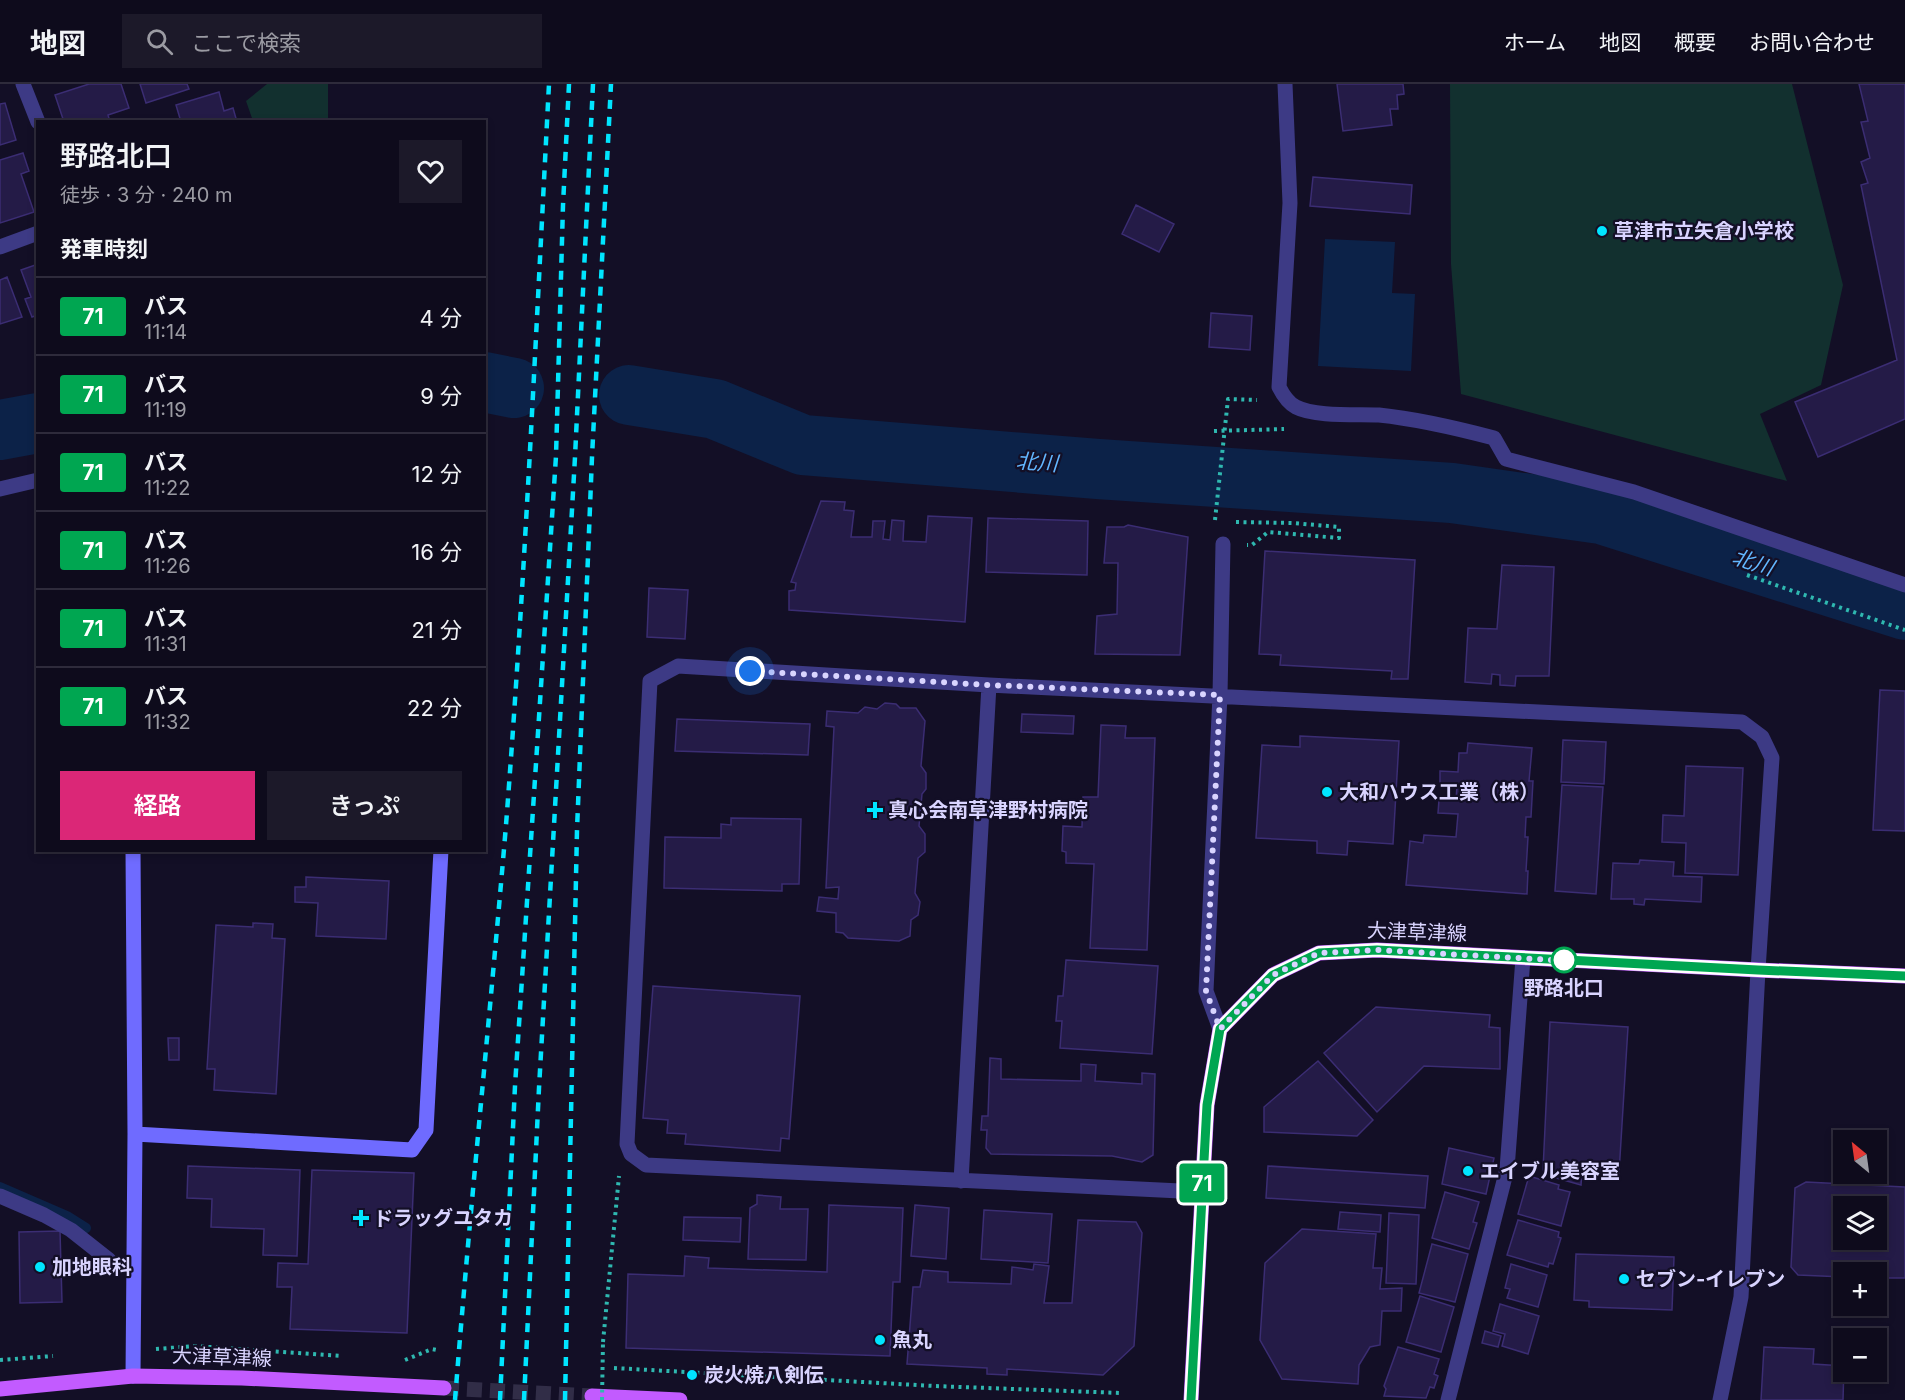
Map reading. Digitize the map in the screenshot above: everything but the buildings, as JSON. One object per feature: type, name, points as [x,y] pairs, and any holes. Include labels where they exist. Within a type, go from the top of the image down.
[{"type":"main road","name":"大津草津線","points":[[1220,1029],[1273,975],[1319,953],[1377,950],[1905,976]]},
{"type":"main road","points":[[1191,1400],[1207,1105],[1220,1029]]},
{"type":"main road","name":"大津草津線","points":[[0,1389],[133,1376],[242,1378],[444,1388]]},
{"type":"main road","points":[[597,1398],[680,1400]]},
{"type":"street","points":[[23,84],[37,120]]},
{"type":"street","points":[[1285,84],[1290,203],[1278,387],[1295,407],[1310,412],[1381,416],[1444,425],[1494,438],[1506,459],[1634,492],[1905,585]]},
{"type":"street","points":[[0,247],[36,234]]},
{"type":"street","points":[[0,489],[36,480]]},
{"type":"street","points":[[1220,1029],[1206,991],[1220,695],[1223,544]]},
{"type":"street","points":[[1201,1192],[646,1165],[631,1154],[627,1144],[650,681],[678,666],[989,685],[1742,722],[1762,737],[1772,758],[1758,970],[1741,1297],[1720,1400]]},
{"type":"street","points":[[961,1181],[989,685]]},
{"type":"street","points":[[133,852],[135,1134],[133,1376]]},
{"type":"street","points":[[135,1134],[412,1150],[426,1130],[441,852]]},
{"type":"street","points":[[1448,1400],[1507,1169],[1523,958]]},
{"type":"street","points":[[0,1196],[44,1215],[70,1230],[108,1260]]},
{"type":"path","points":[[1215,522],[1228,399],[1285,398]]},
{"type":"path","points":[[1214,431],[1283,430],[1310,412]]},
{"type":"path","points":[[1223,544],[1252,545],[1268,532],[1339,538],[1340,526],[1226,522]]},
{"type":"path","points":[[1747,575],[1905,630]]},
{"type":"path","points":[[597,1398],[617,1178],[631,1154]]},
{"type":"path","points":[[614,1368],[934,1386],[1121,1393]]},
{"type":"green space","points":[[267,84],[328,84],[328,120],[253,120],[246,101]]},
{"type":"green space","points":[[1450,84],[1792,84],[1843,285],[1821,385],[1760,414],[1787,481],[1461,394],[1451,264]]},
{"type":"water","points":[[1325,239],[1395,242],[1392,293],[1415,294],[1411,371],[1318,366]]},
{"type":"waterway","name":"北川","points":[[486,382],[514,388]]},
{"type":"waterway","name":"北川","points":[[629,395],[715,409],[803,445],[1098,469],[1452,493],[1601,514],[1905,610]]},
{"type":"waterway","name":"北川","points":[[0,430],[36,423]]},
{"type":"waterway","points":[[0,1187],[67,1216],[86,1228]]},
{"type":"tunnel","points":[[444,1388],[592,1396]]},
{"type":"railway","points":[[455,1400],[513,733],[549,84]]},
{"type":"railway","points":[[500,1400],[515,1086],[556,456],[569,84]]},
{"type":"railway","points":[[524,1400],[593,84]]},
{"type":"railway","points":[[565,1400],[577,830],[592,457],[611,84]]},
{"type":"bus line","name":"71","points":[[1191,1400],[1207,1105],[1220,1029],[1273,975],[1319,953],[1377,950],[1905,976]]},
{"type":"place","name":"草津市立矢倉小学校","points":[[1602,231]]},
{"type":"place","name":"大和ハウス工業（株）","points":[[1327,792]]},
{"type":"place","name":"真心会南草津野村病院","points":[[875,810]]},
{"type":"place","name":"野路北口","points":[[1564,960]]},
{"type":"place","name":"エイブル美容室","points":[[1468,1171]]},
{"type":"place","name":"ドラッグユタカ","points":[[361,1218]]},
{"type":"place","name":"加地眼科","points":[[40,1267]]},
{"type":"place","name":"セブン-イレブン","points":[[1624,1279]]},
{"type":"place","name":"魚丸","points":[[880,1340]]},
{"type":"place","name":"炭火焼八剣伝","points":[[692,1375]]},
{"type":"route","points":[[750,671],[1220,695],[1206,991],[1220,1029],[1273,975],[1319,953],[1377,950],[1570,961],[1564,960]]}]
